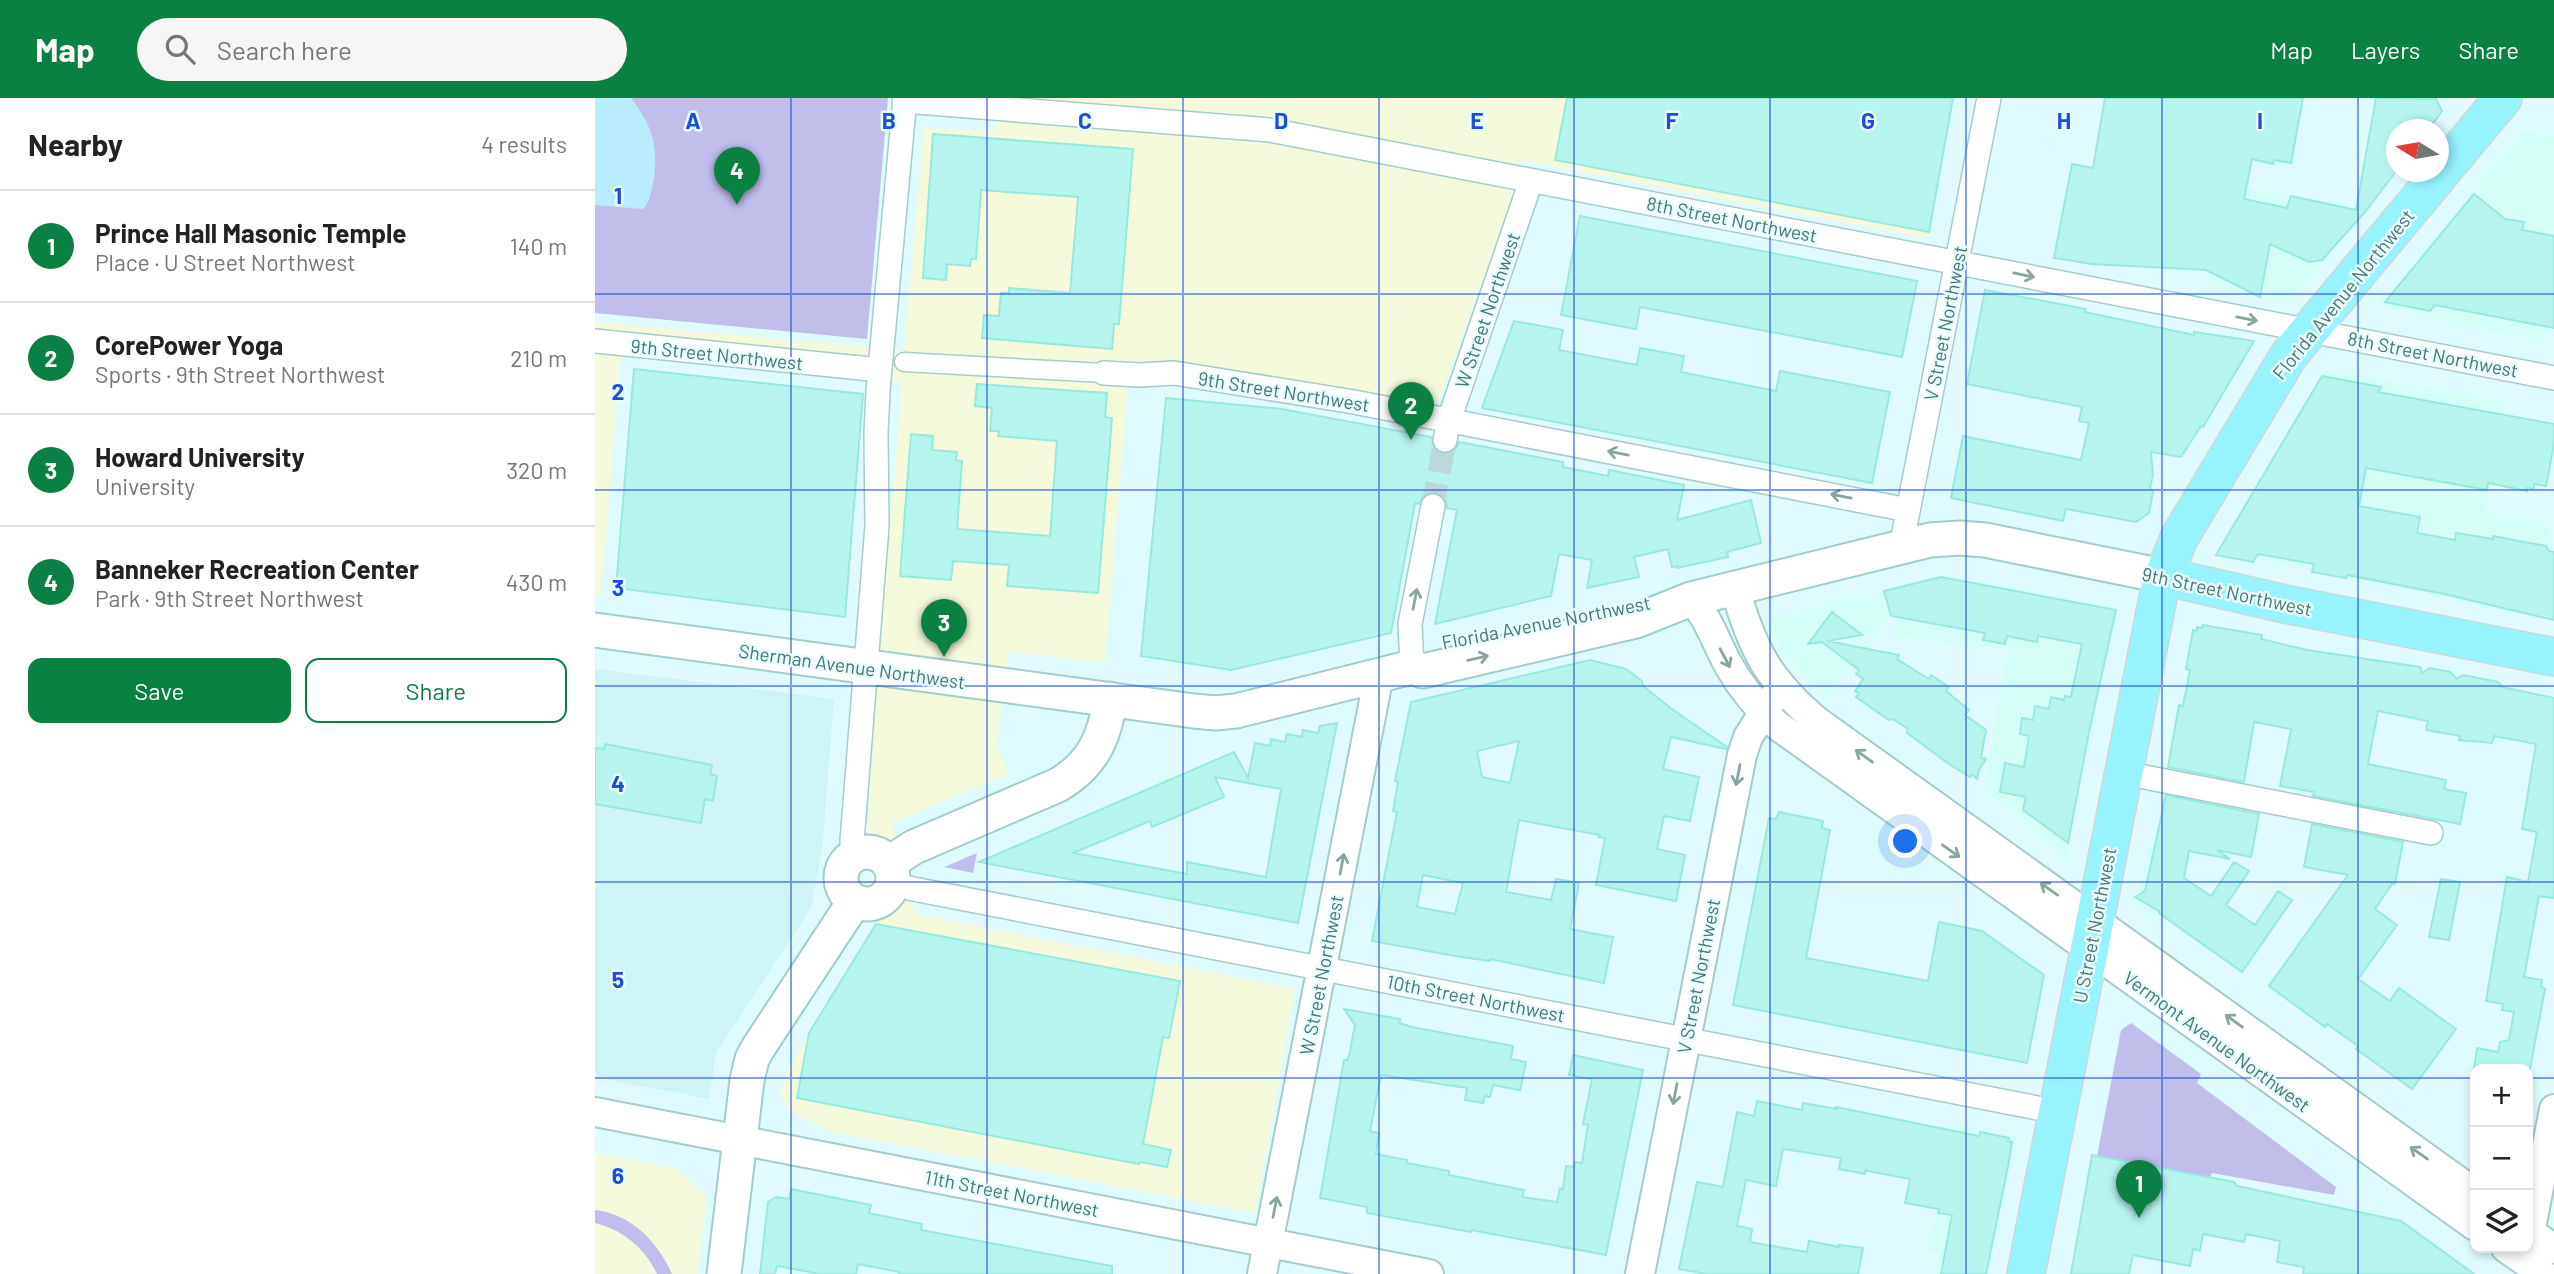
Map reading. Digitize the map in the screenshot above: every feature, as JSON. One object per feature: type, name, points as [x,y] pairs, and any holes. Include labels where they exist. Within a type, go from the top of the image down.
[{"type":"main road","name":"Florida Avenue Northwest","points":[[2163,576],[2179,538],[2281,367],[2503,98]]},
{"type":"main road","name":"9th Street Northwest","points":[[1901,547],[1940,539],[1985,540],[2554,657]]},
{"type":"main road","name":"Florida Avenue Northwest","points":[[1110,699],[1194,711],[1226,712],[1412,667],[1429,646],[1632,601],[1691,599],[1901,547]]},
{"type":"main road","name":"U Street Northwest","points":[[2026,1274],[2163,576]]},
{"type":"main road","name":"Sherman Avenue Northwest","points":[[595,630],[1110,699]]},
{"type":"main road","points":[[891,874],[876,853],[853,856],[843,867],[843,891],[854,902],[862,905],[878,903],[890,893],[891,874],[914,848],[1058,785],[1076,773],[1092,757],[1102,738],[1110,699]]},
{"type":"main road","points":[[724,1274],[739,1140],[752,1059],[854,902]]},
{"type":"street","name":"V Street Northwest","points":[[1901,547],[1989,98]]},
{"type":"street","name":"8th Street Northwest","points":[[904,99],[1270,130],[2554,378]]},
{"type":"street","points":[[853,856],[877,526],[876,433],[880,370],[904,99]]},
{"type":"street","name":"W Street Northwest","points":[[1447,430],[1531,181]]},
{"type":"street","name":"9th Street Northwest","points":[[595,341],[880,370]]},
{"type":"street","name":"9th Street Northwest","points":[[904,362],[909,360],[1139,375],[1174,373],[1447,430],[1908,510]]},
{"type":"street","points":[[1412,667],[1410,624],[1433,506]]},
{"type":"street","name":"Vermont Avenue Northwest","points":[[1735,588],[1752,642],[1766,668],[1781,687],[1828,730],[2092,935],[2276,1067],[2470,1222]]},
{"type":"street","name":"Vermont Avenue Northwest","points":[[1691,599],[1705,614],[1715,640],[1738,682],[1762,712],[1802,744],[2092,935]]},
{"type":"street","name":"W Street Northwest","points":[[1262,1274],[1379,675]]},
{"type":"street","name":"V Street Northwest","points":[[1640,1274],[1742,755],[1748,737],[1762,712],[1781,687]]},
{"type":"street","points":[[2124,773],[2431,833]]},
{"type":"street","name":"10th Street Northwest","points":[[891,874],[1322,968],[2058,1112]]},
{"type":"street","name":"Vermont Avenue Northwest","points":[[2276,1067],[2472,1190]]},
{"type":"street","points":[[2533,1216],[2554,1109]]},
{"type":"street","name":"11th Street Northwest","points":[[595,1112],[1429,1274]]},
{"type":"street","points":[[2533,1251],[2554,1251]]},
{"type":"shaded area","points":[[595,98],[888,98],[867,339],[595,313]]},
{"type":"shaded area","points":[[998,98],[1953,98],[1928,238],[1519,160],[1509,205],[1438,403],[1130,360],[1105,663],[1009,652],[996,741],[1008,774],[892,823],[900,867],[915,914],[1295,989],[1255,1213],[832,1132],[789,1111],[780,1093],[786,1071],[876,924],[868,830],[874,717],[902,382],[621,354],[601,596],[595,595],[595,322],[904,350],[924,128],[994,131]]},
{"type":"shaded area","points":[[2522,131],[2554,136],[2554,305],[2545,343],[2378,306]]},
{"type":"shaded area","points":[[2228,184],[2345,204],[2365,210],[2290,303],[2207,286]]},
{"type":"shaded area","points":[[2325,370],[2506,402],[2486,513],[2552,526],[2536,617],[2217,551]]},
{"type":"shaded area","points":[[1941,574],[2117,607],[2067,860],[1984,789],[2007,651],[1898,636],[1889,613],[1827,698],[1802,675],[1780,648],[1770,618],[1884,591]]},
{"type":"shaded area","points":[[595,669],[834,699],[822,852],[811,908],[716,1053],[709,1099],[595,1077]]},
{"type":"shaded area","points":[[2148,845],[2195,856],[2153,919],[2137,904]]},
{"type":"shaded area","points":[[977,853],[973,873],[944,867]]},
{"type":"shaded area","points":[[2131,1023],[2201,1074],[2197,1083],[2336,1187],[2334,1195],[2212,1173],[2210,1177],[2097,1156],[2121,1030]]},
{"type":"shaded area","points":[[1954,1123],[2015,1136],[1989,1274],[1935,1274],[1938,1253],[1927,1252]]},
{"type":"shaded area","points":[[595,1153],[677,1169],[707,1197],[697,1274],[595,1274]]},
{"type":"shaded area","points":[[595,1210],[620,1217],[642,1232],[659,1251],[672,1274],[657,1274],[646,1256],[632,1241],[615,1230],[595,1223]]},
{"type":"sand","points":[[595,98],[631,98],[650,130],[655,152],[654,176],[649,199],[643,209],[595,205]]},
{"type":"building","points":[[1567,98],[1953,98],[1929,232],[1555,160]]},
{"type":"building","points":[[2105,98],[2303,98],[2291,163],[2274,160],[2273,164],[2252,159],[2244,199],[2287,208],[2291,196],[2356,210],[2376,98],[2436,99],[2442,111],[2436,119],[2386,119],[2388,182],[2322,260],[2309,262],[2270,244],[2260,297],[2206,270],[2091,264],[2054,258],[2072,164],[2093,168]]},
{"type":"building","points":[[933,134],[1133,149],[1119,324],[1114,324],[1112,349],[982,338],[984,315],[999,316],[1001,293],[1009,293],[1009,288],[1070,293],[1078,197],[981,190],[976,259],[971,259],[970,266],[947,264],[946,280],[923,278]]},
{"type":"building","points":[[2474,194],[2505,219],[2524,222],[2522,230],[2554,236],[2554,328],[2435,305],[2430,311],[2385,302]]},
{"type":"building","points":[[1580,216],[1917,281],[1902,357],[1640,307],[1636,329],[1561,315]]},
{"type":"building","points":[[1985,290],[2086,309],[2085,312],[2194,335],[2194,332],[2254,341],[2203,427],[2201,426],[2181,457],[2151,452],[2153,476],[2150,487],[2153,492],[2149,513],[2136,522],[2066,509],[2063,521],[1951,498],[1963,436],[2081,460],[2089,423],[2079,421],[2082,407],[1967,384]]},
{"type":"building","points":[[1514,321],[1563,330],[1559,350],[1637,365],[1640,348],[1684,356],[1681,372],[1776,391],[1780,371],[1890,392],[1872,483],[1482,408]]},
{"type":"building","points":[[634,369],[863,394],[845,617],[616,588]]},
{"type":"building","points":[[2322,376],[2381,387],[2378,392],[2554,424],[2554,444],[2546,486],[2534,484],[2534,489],[2527,488],[2527,491],[2488,483],[2487,490],[2366,468],[2359,506],[2420,517],[2417,533],[2455,540],[2456,533],[2493,539],[2493,536],[2546,546],[2549,551],[2554,552],[2554,620],[2444,594],[2347,575],[2346,578],[2312,572],[2314,564],[2258,554],[2253,562],[2216,555]]},
{"type":"building","points":[[977,384],[1107,393],[1105,417],[1112,418],[1098,593],[1007,586],[1009,565],[953,561],[951,580],[900,576],[911,434],[933,436],[932,450],[957,452],[956,460],[962,461],[957,529],[1050,536],[1057,441],[998,436],[999,431],[990,431],[992,408],[975,406]]},
{"type":"building","points":[[1166,398],[1282,409],[1431,437],[1435,450],[1443,454],[1455,450],[1459,442],[1563,462],[1563,467],[1608,476],[1609,470],[1684,485],[1677,520],[1751,500],[1761,543],[1727,552],[1728,557],[1677,568],[1672,567],[1668,549],[1634,557],[1639,577],[1587,588],[1592,560],[1559,554],[1551,596],[1435,624],[1457,510],[1447,508],[1442,495],[1429,493],[1423,496],[1419,504],[1415,503],[1391,633],[1231,670],[1141,656]]},
{"type":"building","points":[[1941,577],[2116,610],[2068,843],[2023,810],[2026,797],[2000,792],[2005,763],[2024,767],[2029,736],[2020,734],[2022,718],[2033,720],[2035,706],[2049,709],[2051,697],[2064,700],[2065,696],[2071,697],[2082,644],[2038,636],[2037,642],[2007,636],[2005,644],[1983,640],[1985,633],[1891,616],[1884,591]]},
{"type":"building","points":[[1832,612],[1862,635],[1827,641],[1899,655],[1897,659],[1929,679],[1931,675],[1949,687],[1946,691],[1969,710],[1965,715],[1986,730],[1981,758],[1986,759],[1977,779],[1949,764],[1907,733],[1908,729],[1893,719],[1889,720],[1856,697],[1859,693],[1855,691],[1863,679],[1856,674],[1859,670],[1822,642],[1808,644]]},
{"type":"building","points":[[2203,625],[2262,635],[2261,639],[2307,650],[2420,667],[2422,673],[2430,668],[2450,672],[2457,679],[2463,675],[2554,698],[2554,898],[2539,896],[2524,977],[2542,980],[2541,986],[2545,989],[2531,1064],[2475,1064],[2477,1048],[2498,1052],[2500,1042],[2509,1040],[2514,1012],[2502,1010],[2503,1004],[2486,1001],[2507,877],[2528,882],[2537,832],[2522,829],[2536,744],[2494,736],[2492,743],[2459,740],[2460,736],[2426,730],[2428,721],[2378,711],[2368,764],[2446,780],[2444,789],[2466,793],[2460,824],[2313,796],[2314,792],[2280,786],[2291,729],[2254,722],[2244,782],[2168,767],[2179,705],[2183,706],[2190,670],[2186,669],[2193,630],[2202,628]]},
{"type":"building","points":[[1590,660],[1626,669],[1672,709],[1727,747],[1726,749],[1671,737],[1663,769],[1699,777],[1690,821],[1664,816],[1657,849],[1685,855],[1676,901],[1596,885],[1605,838],[1599,837],[1600,835],[1519,820],[1506,892],[1551,900],[1556,879],[1579,883],[1570,929],[1613,937],[1604,983],[1490,959],[1455,956],[1372,941],[1397,812],[1393,811],[1398,782],[1395,781],[1411,702]],"holes":[[[1519,741],[1510,783],[1482,777],[1477,751]],[[1423,875],[1463,883],[1455,914],[1417,907]]]},
{"type":"building","points":[[1337,723],[1298,923],[979,862],[1234,752],[1248,778],[1255,743],[1270,746],[1271,739],[1285,742],[1287,734],[1302,737],[1303,730],[1318,733],[1320,726]],"holes":[[[1215,777],[1281,789],[1266,877],[1187,862],[1187,874],[1073,853],[1150,821],[1152,827],[1224,797]]]},
{"type":"building","points":[[605,744],[712,765],[710,774],[717,776],[713,801],[705,799],[701,823],[595,804],[595,748],[604,749]]},
{"type":"building","points":[[2166,795],[2259,814],[2251,857],[2217,850],[2230,859],[2189,851],[2184,878],[2211,896],[2234,862],[2249,871],[2226,905],[2255,925],[2278,891],[2292,900],[2242,972],[2135,897],[2145,891]]},
{"type":"building","points":[[1779,812],[1823,821],[1822,828],[1830,830],[1806,958],[1928,981],[1939,922],[1982,931],[2044,975],[2027,1063],[1733,1005],[1769,818],[1776,819]]},
{"type":"building","points":[[2312,824],[2403,842],[2395,884],[2392,884],[2375,909],[2397,925],[2358,979],[2390,1001],[2399,988],[2456,1029],[2412,1089],[2356,1049],[2358,1046],[2327,1024],[2325,1027],[2269,986],[2348,875],[2304,867]]},
{"type":"building","points":[[2441,879],[2460,882],[2449,940],[2429,937]]},
{"type":"building","points":[[876,924],[1180,981],[1169,1038],[1163,1037],[1143,1144],[1171,1150],[1167,1167],[1139,1164],[797,1098],[809,1033]]},
{"type":"building","points":[[1344,1009],[1400,1019],[1399,1023],[1412,1027],[1513,1046],[1511,1059],[1526,1062],[1520,1090],[1493,1085],[1490,1097],[1485,1096],[1483,1103],[1465,1100],[1467,1088],[1381,1075],[1370,1131],[1379,1133],[1376,1154],[1449,1171],[1449,1175],[1524,1190],[1522,1197],[1557,1202],[1560,1188],[1563,1189],[1566,1166],[1574,1167],[1575,1162],[1582,1163],[1588,1125],[1583,1124],[1592,1079],[1569,1075],[1573,1055],[1643,1070],[1606,1255],[1367,1213],[1367,1207],[1320,1198],[1344,1060],[1349,1056],[1355,1025]]},
{"type":"building","points":[[1757,1101],[1802,1110],[1803,1103],[1836,1107],[1979,1136],[1980,1132],[2009,1138],[2008,1141],[2012,1142],[2008,1166],[1986,1274],[1941,1274],[1952,1215],[1938,1213],[1939,1209],[1905,1203],[1910,1179],[1866,1170],[1865,1174],[1839,1169],[1841,1158],[1783,1149],[1776,1186],[1746,1180],[1737,1226],[1752,1229],[1750,1242],[1807,1252],[1809,1241],[1863,1248],[1858,1274],[1707,1274],[1679,1269],[1697,1182],[1723,1187],[1737,1112],[1754,1116]]},
{"type":"building","points":[[2092,1155],[2234,1182],[2237,1186],[2401,1221],[2474,1274],[2303,1274],[2304,1267],[2277,1262],[2280,1241],[2246,1234],[2244,1242],[2203,1234],[2200,1251],[2193,1249],[2190,1266],[2133,1255],[2129,1274],[2071,1274]]},
{"type":"building","points":[[791,1189],[871,1205],[869,1213],[922,1224],[921,1230],[1112,1266],[1112,1274],[899,1274],[858,1264],[856,1274],[820,1274],[777,1266],[775,1274],[760,1274],[768,1202],[776,1197],[789,1199]]},
{"type":"tunnel","points":[[1433,506],[1445,440]]},
{"type":"place","name":"Banneker Recreation Center","points":[[737,205]]},
{"type":"place","name":"CorePower Yoga","points":[[1411,440]]},
{"type":"place","name":"Howard University","points":[[944,657]]},
{"type":"place","name":"Prince Hall Masonic Temple","points":[[2139,1218]]}]
